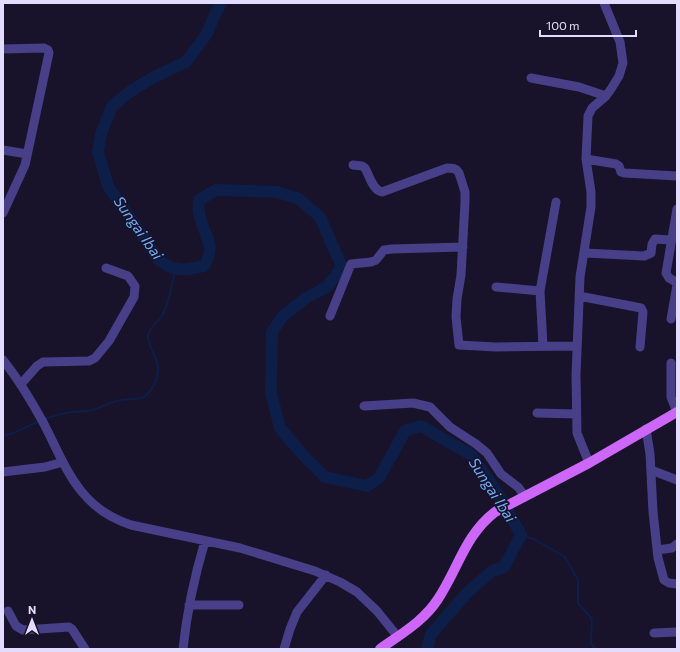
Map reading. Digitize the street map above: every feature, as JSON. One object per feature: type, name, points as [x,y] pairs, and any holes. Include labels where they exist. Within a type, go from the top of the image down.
[{"type":"main road","points":[[380,649],[423,618],[445,588],[463,550],[475,531],[495,512],[589,463],[677,412]]},
{"type":"street","points":[[589,463],[577,434],[576,346],[580,277],[585,253],[591,207],[591,192],[586,159],[589,112],[606,96],[616,82],[623,63],[621,46],[604,3]]},
{"type":"street","points":[[3,49],[44,48],[48,50],[49,53],[27,154],[20,177],[3,213]]},
{"type":"street","points":[[531,78],[579,87],[606,96]]},
{"type":"street","points":[[3,150],[27,154]]},
{"type":"street","points":[[586,159],[616,164],[619,166],[621,172],[624,173],[677,176]]},
{"type":"street","points":[[353,165],[362,166],[365,168],[378,192],[382,192],[446,168],[457,170],[463,184],[466,202],[463,247],[456,305],[459,345],[496,347],[576,346]]},
{"type":"street","points":[[543,346],[540,291],[556,202]]},
{"type":"street","points":[[671,318],[677,284],[669,278],[666,273],[670,240],[677,209]]},
{"type":"street","points":[[585,253],[644,256],[651,253],[652,244],[656,239],[670,240]]},
{"type":"street","points":[[330,316],[351,264],[376,260],[384,250],[463,247]]},
{"type":"street","points":[[21,384],[37,366],[43,362],[92,360],[109,341],[134,296],[135,286],[128,276],[106,268]]},
{"type":"street","points":[[496,287],[540,291]]},
{"type":"street","points":[[579,296],[641,308],[643,312],[640,347]]},
{"type":"street","points":[[3,360],[21,384],[63,462],[83,494],[94,505],[111,517],[141,527],[261,554],[326,575],[357,592],[380,615],[398,637]]},
{"type":"street","points":[[671,363],[671,397],[677,412]]},
{"type":"street","points":[[364,406],[413,402],[430,407],[450,427],[487,453],[501,474],[518,487],[526,496]]},
{"type":"street","points":[[537,413],[576,414]]},
{"type":"street","points":[[646,429],[650,454],[653,512],[657,550],[661,571],[664,580],[669,583],[677,584]]},
{"type":"street","points":[[3,472],[63,462]]},
{"type":"street","points":[[651,470],[677,480]]},
{"type":"street","points":[[183,649],[188,605],[205,541]]},
{"type":"street","points":[[657,550],[672,548],[677,544]]},
{"type":"street","points":[[284,649],[297,612],[326,575]]},
{"type":"street","points":[[188,605],[239,605]]},
{"type":"street","points":[[8,611],[16,626],[23,630],[68,627],[72,629],[85,649]]},
{"type":"street","points":[[654,633],[677,632]]},
{"type":"waterway","name":"Sungai Ibai","points":[[221,3],[206,35],[186,62],[154,77],[131,91],[112,106],[101,134],[98,152],[108,186],[159,260],[175,269],[204,266],[210,251],[208,239],[201,220],[199,200],[216,190],[277,192],[299,199],[320,217],[342,267],[327,287],[306,298],[283,316],[272,332],[271,393],[280,428],[302,454],[325,477],[367,486],[379,478],[405,431],[421,426],[471,455],[499,495],[521,535],[504,567],[492,571],[467,593],[431,634],[427,649]]},
{"type":"waterway","points":[[45,419],[68,412],[92,410],[124,399],[142,398],[150,391],[156,381],[158,366],[149,344],[148,336],[152,327],[162,316],[168,301],[174,275],[169,267]]},
{"type":"waterway","points":[[3,436],[16,432],[39,421]]},
{"type":"waterway","points":[[521,535],[534,539],[565,557],[578,580],[578,603],[592,619],[591,644],[596,649]]}]
